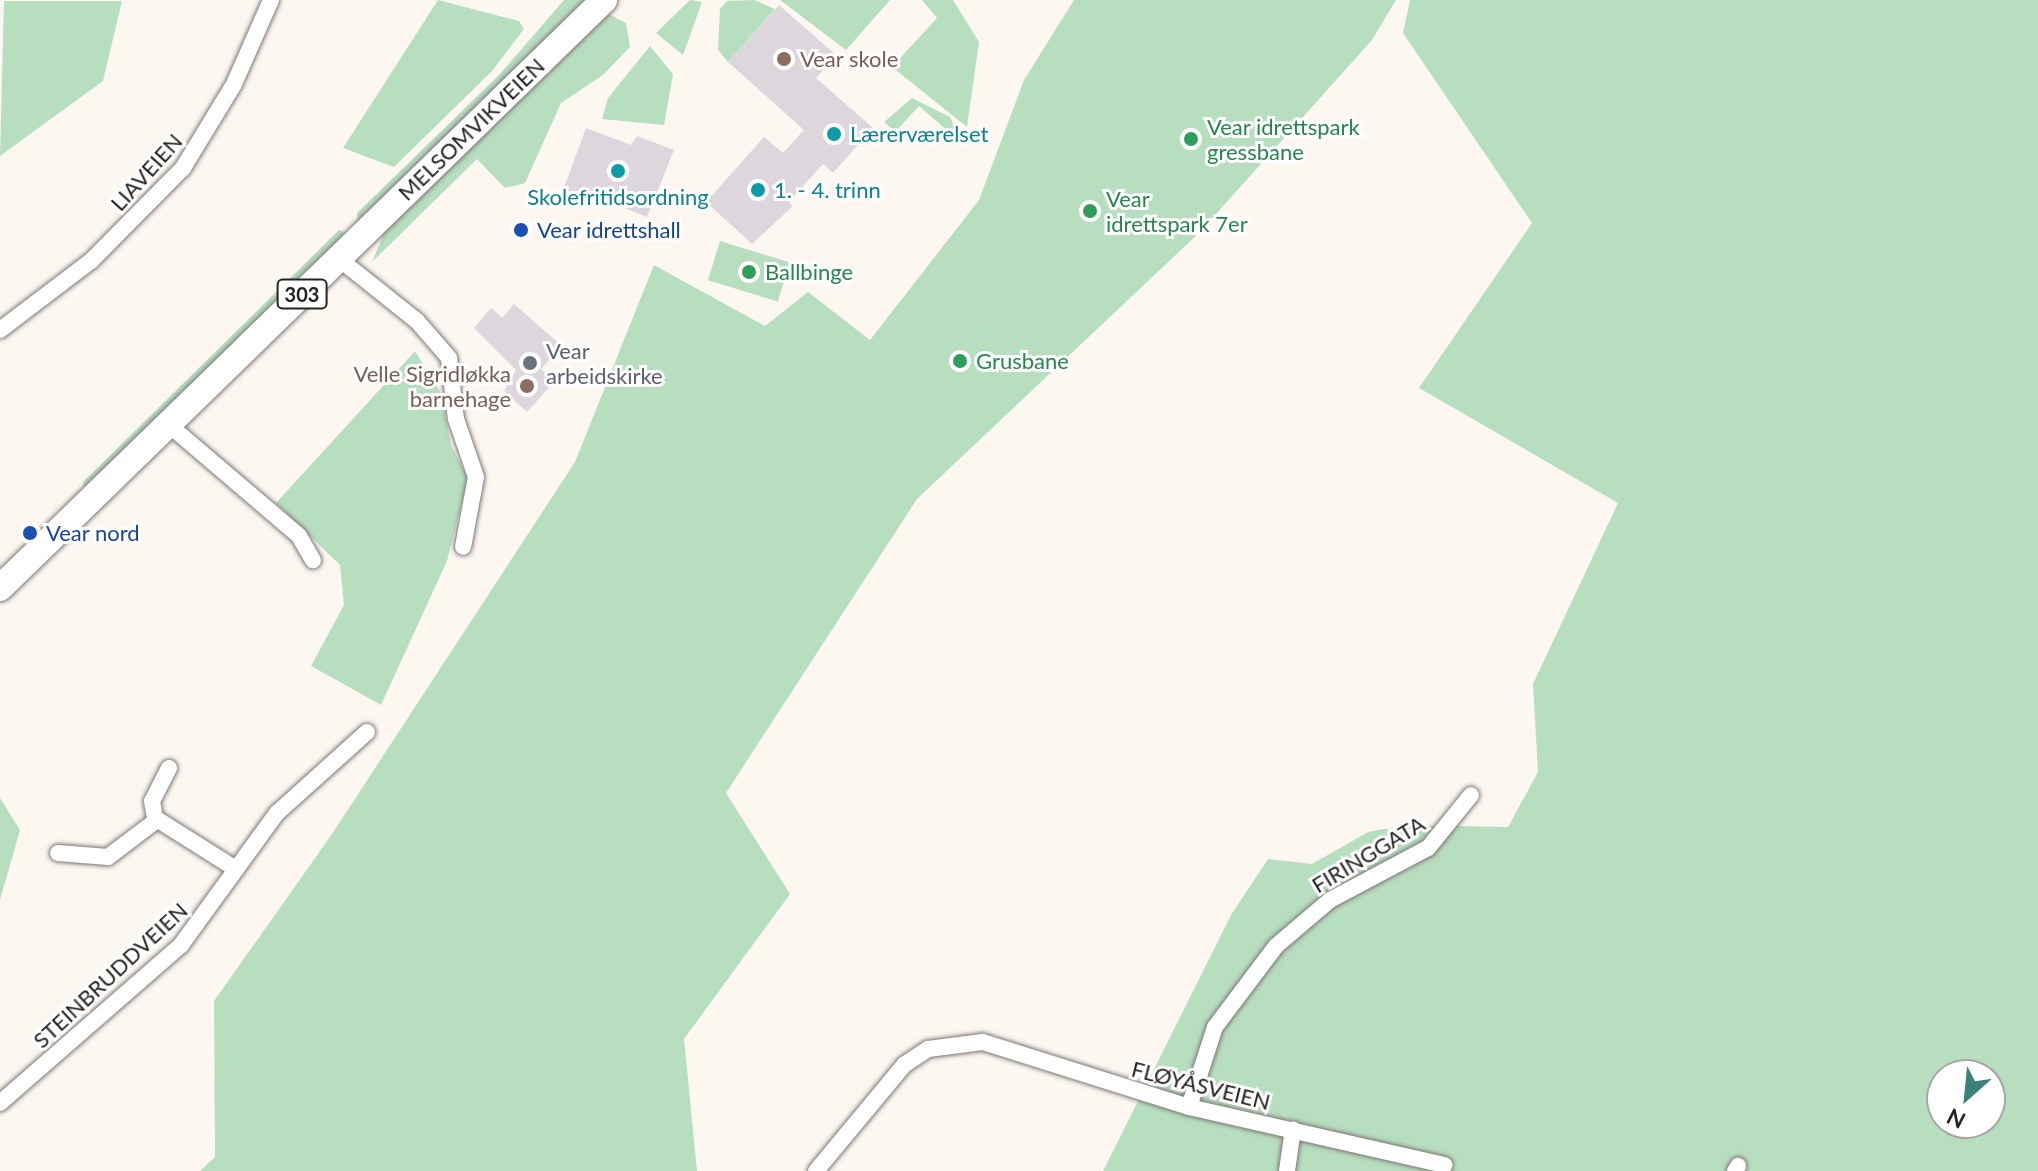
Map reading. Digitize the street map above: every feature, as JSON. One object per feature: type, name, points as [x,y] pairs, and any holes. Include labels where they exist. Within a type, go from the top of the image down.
[{"type":"main road","name":"MELSOMVIKVEIEN","points":[[0,588],[604,0]]},
{"type":"street","name":"LIAVEIEN","points":[[0,330],[91,261],[183,168],[234,84],[271,0]]},
{"type":"street","points":[[338,258],[417,321],[449,358],[456,419],[476,477],[463,547]]},
{"type":"street","points":[[168,424],[299,536],[313,560]]},
{"type":"street","name":"STEINBRUDDVEIEN","points":[[0,1103],[181,945],[277,813],[367,732]]},
{"type":"street","points":[[169,768],[150,809],[157,820],[236,869]]},
{"type":"street","name":"FIRINGGATA","points":[[1189,1107],[1215,1027],[1276,946],[1330,900],[1428,848],[1471,795]]},
{"type":"street","points":[[58,853],[108,857],[157,820]]},
{"type":"street","name":"FLØYÅSVEIEN","points":[[816,1171],[850,1137],[888,1079],[919,1056],[952,1043],[983,1042],[1189,1107],[1444,1165]]},
{"type":"street","name":"FLØYÅSVEIEN","points":[[1287,1171],[1293,1129]]},
{"type":"green space","points":[[438,0],[519,21],[524,29],[492,71],[394,167],[343,148]]},
{"type":"green space","points":[[564,0],[590,0],[358,222],[357,213],[500,74]]},
{"type":"green space","points":[[690,0],[702,2],[683,55],[656,33]]},
{"type":"green space","points":[[754,0],[775,9],[728,62],[718,50],[720,9],[727,1]]},
{"type":"green space","points":[[780,0],[890,0],[846,50]]},
{"type":"green space","points":[[922,0],[953,0],[979,42],[967,127],[892,67],[937,18]]},
{"type":"green space","points":[[1074,0],[1396,0],[1372,40],[1199,233],[917,499],[726,793],[790,894],[684,1039],[697,1171],[200,1171],[215,1157],[214,1001],[332,834],[575,462],[654,265],[765,326],[808,292],[870,340],[979,200],[1024,80]]},
{"type":"green space","points":[[1410,0],[2038,0],[2038,1171],[1103,1171],[1231,915],[1268,859],[1312,864],[1368,832],[1405,825],[1508,827],[1538,772],[1533,684],[1618,503],[1419,388],[1532,223],[1403,33]]},
{"type":"green space","points":[[4,1],[122,1],[103,81],[0,156]]},
{"type":"green space","points":[[605,12],[626,23],[630,47],[603,75],[561,103],[525,183],[505,188],[477,159],[372,262],[387,226]]},
{"type":"green space","points":[[650,46],[673,74],[664,125],[602,119],[608,98]]},
{"type":"green space","points":[[912,98],[950,117],[964,145],[919,106],[895,132],[884,122]]},
{"type":"green space","points":[[339,230],[348,234],[84,487],[83,482]]},
{"type":"green space","name":"Ballbinge","points":[[720,241],[790,262],[778,302],[708,280]]},
{"type":"green space","points":[[415,351],[441,393],[451,445],[468,479],[447,561],[381,705],[311,666],[344,605],[340,565],[276,503]]},
{"type":"green space","points":[[0,798],[20,830],[0,900]]},
{"type":"building","points":[[779,5],[836,55],[816,78],[873,128],[833,173],[823,164],[789,202],[793,206],[752,244],[706,202],[764,137],[783,153],[804,130],[728,62]]},
{"type":"building","name":"Skolefritidsordning","points":[[586,128],[631,145],[637,136],[674,150],[647,217],[593,196],[590,205],[562,193]]},
{"type":"building","name":"Vear arbeidskirke","points":[[514,304],[562,346],[541,369],[555,381],[527,412],[504,391],[516,370],[474,328],[491,308],[502,318]]},
{"type":"place","name":"Vear skole","points":[[784,59]]},
{"type":"place","name":"Lærerværelset","points":[[834,134]]},
{"type":"place","name":"Vear idrettspark gressbane","points":[[1191,139]]},
{"type":"place","name":"Skolefritidsordning","points":[[618,171]]},
{"type":"place","name":"1. - 4. trinn","points":[[758,190]]},
{"type":"place","name":"Vear idrettspark 7er","points":[[1090,211]]},
{"type":"place","name":"Vear idrettshall","points":[[521,230]]},
{"type":"place","name":"Ballbinge","points":[[749,272]]},
{"type":"place","name":"Grusbane","points":[[960,361]]},
{"type":"place","name":"Vear arbeidskirke","points":[[530,363]]},
{"type":"place","name":"Velle Sigridløkka barnehage","points":[[527,386]]},
{"type":"place","name":"Vear nord","points":[[30,533]]}]
